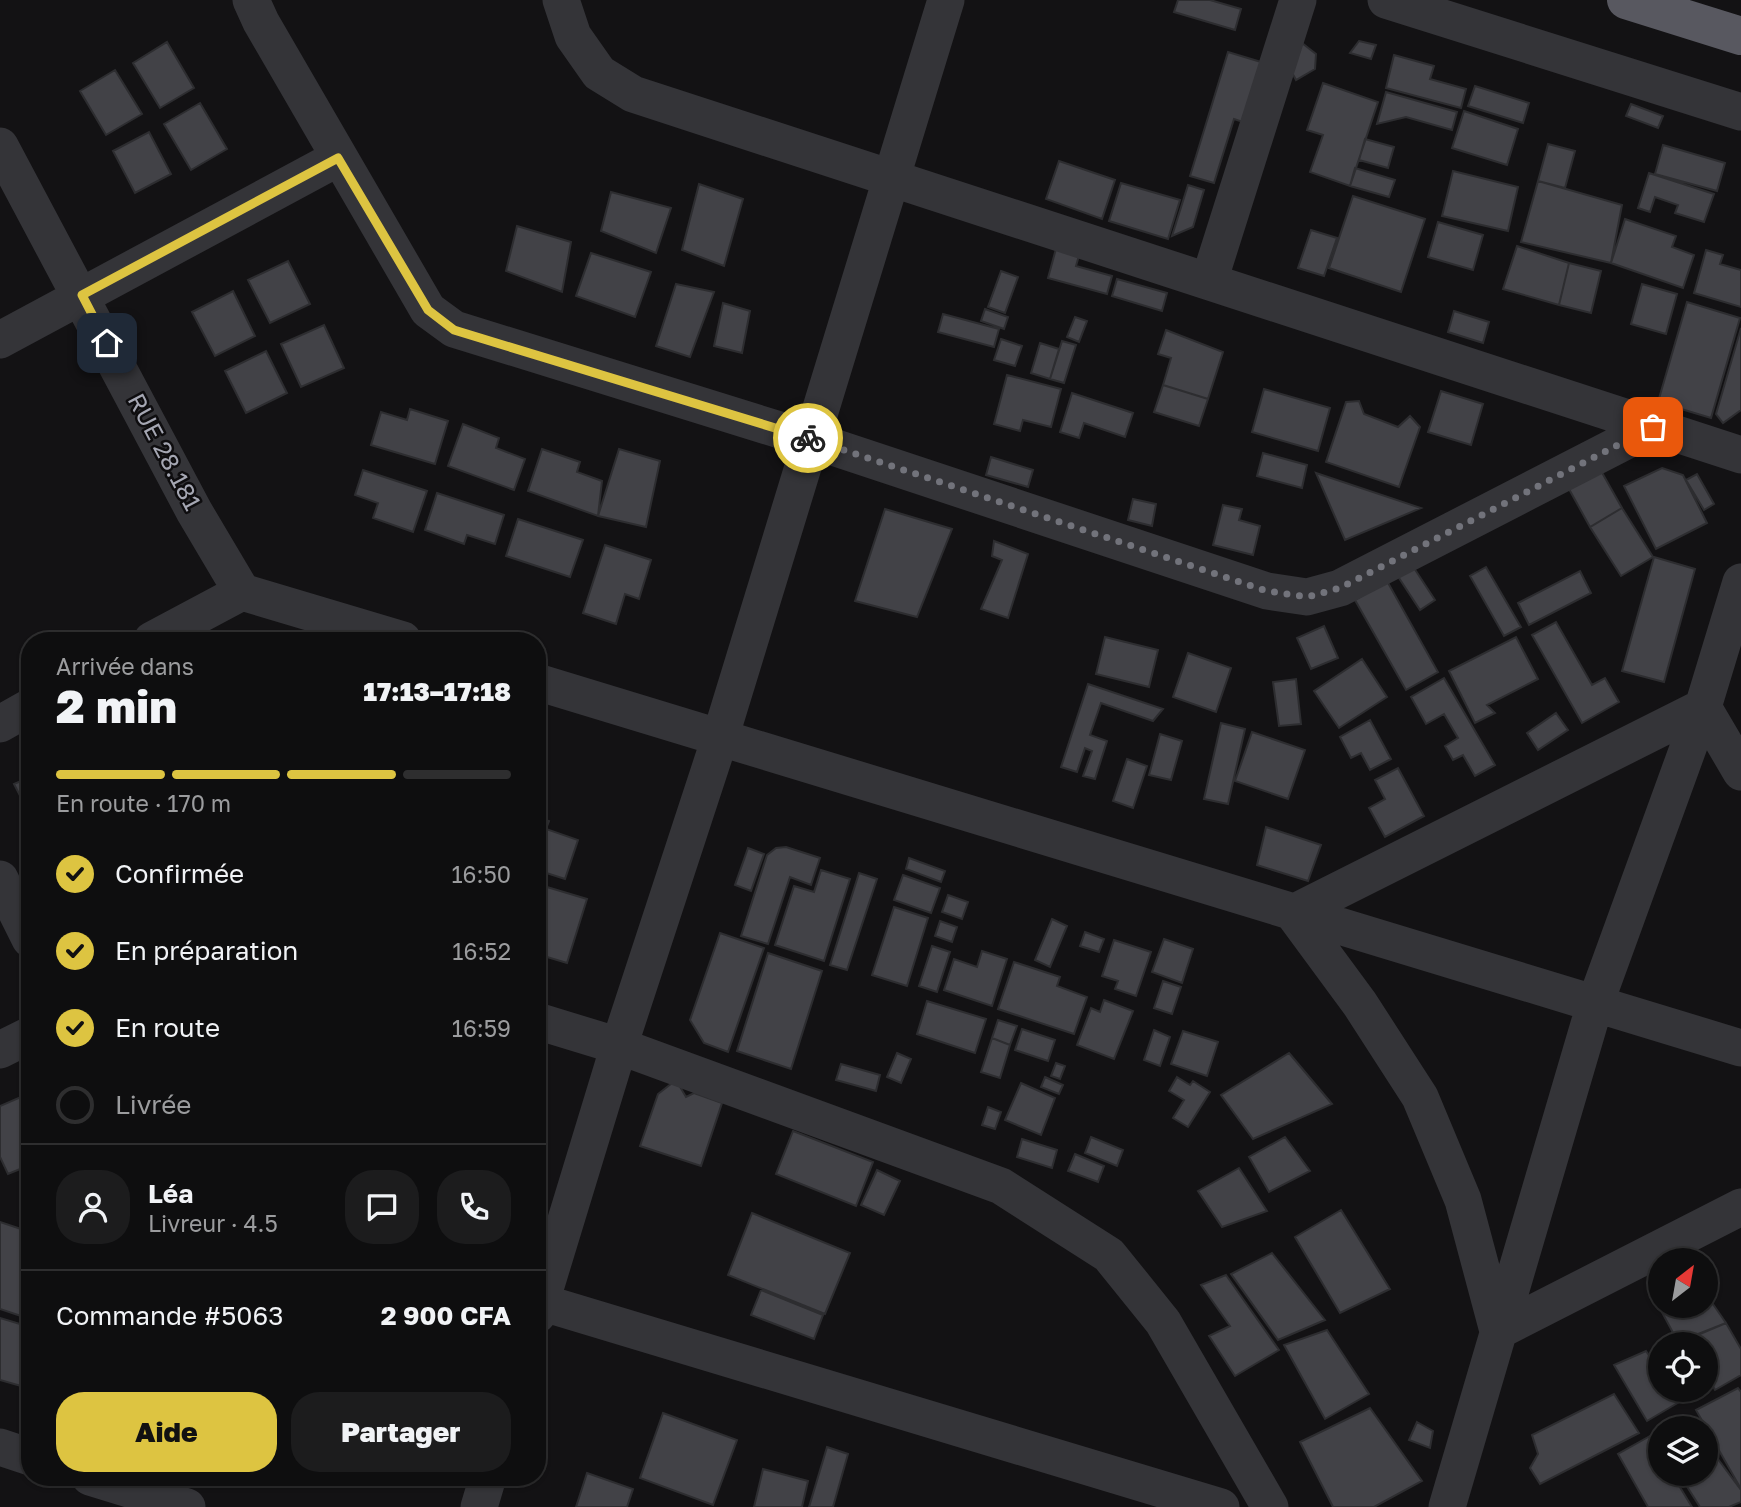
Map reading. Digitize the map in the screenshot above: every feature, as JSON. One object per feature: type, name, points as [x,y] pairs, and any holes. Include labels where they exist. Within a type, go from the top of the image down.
[{"type":"highway","points":[[1626,0],[1741,36]]},
{"type":"street","points":[[251,0],[338,158],[428,310],[440,322],[454,330],[812,440],[1267,591],[1307,597],[1340,588],[1653,427]]},
{"type":"street","points":[[561,0],[573,36],[599,73],[633,94],[1741,455]]},
{"type":"street","points":[[546,1283],[619,1046],[720,738],[946,0]]},
{"type":"street","points":[[1209,281],[1298,0]]},
{"type":"street","points":[[1387,0],[1741,112]]},
{"type":"street","name":"RUE 28.181","points":[[0,146],[82,295],[194,511],[242,592]]},
{"type":"street","points":[[0,341],[338,158]]},
{"type":"street","points":[[1447,1507],[1595,1004],[1703,707],[1741,582]]},
{"type":"street","points":[[167,632],[242,592],[375,632]]},
{"type":"street","points":[[546,685],[1741,1048]]},
{"type":"street","points":[[1293,913],[1703,707]]},
{"type":"street","points":[[1703,707],[1741,772]]},
{"type":"street","points":[[0,724],[21,712]]},
{"type":"street","points":[[0,879],[21,922]]},
{"type":"street","points":[[1293,913],[1360,1004],[1420,1097],[1463,1199],[1498,1331]]},
{"type":"street","points":[[546,1024],[619,1046],[1001,1186],[1109,1255],[1163,1322],[1270,1507]]},
{"type":"street","points":[[0,1050],[21,1040]]},
{"type":"street","points":[[1498,1331],[1741,1207]]},
{"type":"street","points":[[546,1308],[1221,1507]]},
{"type":"street","points":[[0,1447],[21,1454]]},
{"type":"street","points":[[479,1507],[485,1486]]},
{"type":"street","points":[[92,1488],[187,1507]]},
{"type":"building","points":[[1178,0],[1210,0],[1241,9],[1235,30],[1174,12]]},
{"type":"building","points":[[1359,41],[1376,45],[1371,59],[1350,53]]},
{"type":"building","points":[[167,42],[194,88],[160,108],[133,63]]},
{"type":"building","points":[[1302,43],[1316,54],[1315,69],[1296,80],[1282,54]]},
{"type":"building","points":[[1228,52],[1261,62],[1243,122],[1234,119],[1214,183],[1190,176]]},
{"type":"building","points":[[1394,55],[1434,66],[1430,79],[1466,89],[1461,108],[1386,88]]},
{"type":"building","points":[[115,70],[142,114],[106,135],[80,91]]},
{"type":"building","points":[[1323,83],[1378,102],[1350,186],[1310,172],[1323,135],[1307,130]]},
{"type":"building","points":[[1475,86],[1529,103],[1523,123],[1468,106]]},
{"type":"building","points":[[1386,92],[1457,112],[1452,130],[1406,117],[1377,124]]},
{"type":"building","points":[[200,103],[227,149],[191,170],[164,124]]},
{"type":"building","points":[[1631,104],[1663,116],[1658,128],[1626,116]]},
{"type":"building","points":[[1464,111],[1518,129],[1507,165],[1452,148]]},
{"type":"building","points":[[149,132],[171,174],[135,193],[113,151]]},
{"type":"building","points":[[1365,139],[1394,147],[1388,168],[1359,160]]},
{"type":"building","points":[[1548,144],[1575,151],[1565,188],[1538,181]]},
{"type":"building","points":[[1663,145],[1725,163],[1717,191],[1655,174]]},
{"type":"building","points":[[1059,161],[1115,180],[1102,219],[1046,199]]},
{"type":"building","points":[[1355,168],[1395,180],[1389,197],[1350,186]]},
{"type":"building","points":[[1453,171],[1518,187],[1508,231],[1442,216]]},
{"type":"building","points":[[1649,173],[1714,194],[1704,222],[1675,213],[1678,205],[1655,197],[1650,212],[1638,208]]},
{"type":"building","points":[[1538,181],[1622,205],[1611,263],[1521,242]]},
{"type":"building","points":[[1121,183],[1180,200],[1168,239],[1109,221]]},
{"type":"building","points":[[699,184],[743,199],[724,266],[682,250]]},
{"type":"building","points":[[1188,185],[1204,190],[1193,227],[1172,236]]},
{"type":"building","points":[[611,192],[671,208],[656,253],[601,231]]},
{"type":"building","points":[[1353,196],[1425,219],[1401,292],[1329,268]]},
{"type":"building","points":[[1625,219],[1676,236],[1672,247],[1694,255],[1683,288],[1611,263]]},
{"type":"building","points":[[1438,222],[1483,235],[1473,270],[1428,257]]},
{"type":"building","points":[[517,226],[571,242],[562,292],[506,271]]},
{"type":"building","points":[[1311,230],[1337,238],[1324,276],[1298,268]]},
{"type":"building","points":[[1057,245],[1080,252],[1076,266],[1112,276],[1107,294],[1048,278]]},
{"type":"building","points":[[1517,246],[1569,263],[1559,305],[1503,289]]},
{"type":"building","points":[[1706,250],[1723,255],[1720,264],[1741,270],[1741,307],[1694,293]]},
{"type":"building","points":[[591,253],[651,272],[635,317],[576,296]]},
{"type":"building","points":[[288,261],[310,304],[270,323],[248,280]]},
{"type":"building","points":[[1569,263],[1601,271],[1591,313],[1559,305]]},
{"type":"building","points":[[1001,271],[1018,277],[1005,313],[988,307]]},
{"type":"building","points":[[1117,279],[1167,293],[1162,311],[1112,296]]},
{"type":"building","points":[[676,284],[714,292],[690,357],[656,346]]},
{"type":"building","points":[[1642,284],[1677,294],[1666,334],[1631,324]]},
{"type":"building","points":[[233,291],[255,336],[215,356],[192,312]]},
{"type":"building","points":[[1687,302],[1740,318],[1711,418],[1658,402]]},
{"type":"building","points":[[723,303],[750,311],[742,353],[714,346]]},
{"type":"building","points":[[985,309],[1008,317],[1004,329],[981,321]]},
{"type":"building","points":[[1454,311],[1489,322],[1483,343],[1448,332]]},
{"type":"building","points":[[943,314],[999,329],[994,347],[938,332]]},
{"type":"building","points":[[1075,317],[1087,321],[1079,342],[1067,337]]},
{"type":"building","points":[[324,325],[344,368],[301,387],[281,344]]},
{"type":"building","points":[[1741,328],[1741,410],[1723,423],[1716,414]]},
{"type":"building","points":[[1166,330],[1223,352],[1208,399],[1163,385],[1171,358],[1158,354]]},
{"type":"building","points":[[1001,339],[1022,346],[1015,366],[994,360]]},
{"type":"building","points":[[1062,341],[1076,345],[1064,383],[1050,379]]},
{"type":"building","points":[[1040,343],[1059,349],[1050,379],[1031,373]]},
{"type":"building","points":[[266,351],[287,393],[246,413],[225,371]]},
{"type":"building","points":[[1007,375],[1061,389],[1051,427],[1023,420],[1020,431],[994,424]]},
{"type":"building","points":[[1163,385],[1208,399],[1199,426],[1154,412]]},
{"type":"building","points":[[1264,389],[1330,408],[1318,451],[1252,432]]},
{"type":"building","points":[[1441,391],[1483,404],[1471,445],[1428,432]]},
{"type":"building","points":[[1072,393],[1133,413],[1125,437],[1084,423],[1079,438],[1060,432]]},
{"type":"building","points":[[1359,401],[1364,414],[1398,427],[1410,416],[1420,427],[1399,487],[1326,462],[1346,402]]},
{"type":"building","points":[[410,409],[448,421],[435,464],[371,445],[381,412],[407,420]]},
{"type":"building","points":[[463,424],[499,438],[496,448],[525,459],[514,490],[448,466]]},
{"type":"building","points":[[542,449],[580,462],[577,472],[602,481],[598,516],[528,491]]},
{"type":"building","points":[[619,449],[660,461],[646,527],[598,516]]},
{"type":"building","points":[[1263,453],[1307,465],[1302,488],[1257,476]]},
{"type":"building","points":[[991,457],[1033,470],[1028,487],[986,475]]},
{"type":"building","points":[[1662,468],[1683,475],[1707,523],[1656,549],[1624,486]]},
{"type":"building","points":[[1600,469],[1622,508],[1590,527],[1569,489]]},
{"type":"building","points":[[363,470],[427,491],[413,532],[373,518],[378,503],[355,495]]},
{"type":"building","points":[[1316,473],[1421,508],[1345,540]]},
{"type":"building","points":[[1697,474],[1714,504],[1704,510],[1686,480]]},
{"type":"building","points":[[437,493],[504,515],[495,544],[467,535],[464,544],[425,530]]},
{"type":"building","points":[[1133,499],[1156,504],[1152,526],[1128,520]]},
{"type":"building","points":[[1223,505],[1242,509],[1239,520],[1260,526],[1253,555],[1213,545]]},
{"type":"building","points":[[1622,508],[1653,557],[1621,576],[1590,527]]},
{"type":"building","points":[[885,509],[952,529],[917,617],[855,601]]},
{"type":"building","points":[[518,519],[583,540],[570,577],[506,556]]},
{"type":"building","points":[[994,541],[1028,554],[1008,618],[981,609],[1002,560],[992,556]]},
{"type":"building","points":[[605,545],[651,560],[639,599],[625,594],[616,624],[583,613]]},
{"type":"building","points":[[1654,557],[1695,569],[1664,682],[1622,671]]},
{"type":"building","points":[[1486,567],[1521,627],[1504,636],[1470,576]]},
{"type":"building","points":[[1414,568],[1435,600],[1420,610],[1397,575]]},
{"type":"building","points":[[1580,571],[1591,593],[1529,625],[1518,603]]},
{"type":"building","points":[[1387,581],[1438,672],[1406,690],[1355,600]]},
{"type":"building","points":[[1556,622],[1592,685],[1605,678],[1619,702],[1582,723],[1532,635]]},
{"type":"building","points":[[1324,626],[1338,658],[1311,669],[1297,638]]},
{"type":"building","points":[[1105,637],[1158,650],[1149,687],[1096,674]]},
{"type":"building","points":[[1516,637],[1538,679],[1487,705],[1495,713],[1475,723],[1449,671]]},
{"type":"building","points":[[1188,653],[1231,668],[1216,712],[1173,697]]},
{"type":"building","points":[[1362,659],[1387,697],[1339,728],[1314,691]]},
{"type":"building","points":[[1444,678],[1495,765],[1475,776],[1463,755],[1453,760],[1445,746],[1458,738],[1444,714],[1426,724],[1411,697]]},
{"type":"building","points":[[1296,679],[1301,724],[1279,726],[1273,682]]},
{"type":"building","points":[[1088,684],[1163,709],[1153,721],[1101,703],[1090,735],[1107,741],[1095,779],[1083,776],[1092,751],[1085,748],[1077,772],[1061,767]]},
{"type":"building","points":[[1556,713],[1568,730],[1538,750],[1527,733]]},
{"type":"building","points":[[1370,720],[1391,759],[1370,770],[1361,753],[1351,758],[1340,737]]},
{"type":"building","points":[[1221,723],[1245,729],[1228,804],[1204,799]]},
{"type":"building","points":[[1252,732],[1305,750],[1288,799],[1235,781]]},
{"type":"building","points":[[1160,734],[1182,741],[1171,780],[1149,775]]},
{"type":"building","points":[[1127,759],[1147,766],[1133,808],[1113,801]]},
{"type":"building","points":[[1398,768],[1424,816],[1385,837],[1369,808],[1385,799],[1375,780]]},
{"type":"building","points":[[21,781],[21,798],[14,784]]},
{"type":"building","points":[[1266,827],[1321,845],[1308,881],[1257,865]]},
{"type":"building","points":[[546,829],[578,840],[565,879],[546,873]]},
{"type":"building","points":[[786,847],[820,858],[811,885],[790,877],[768,944],[741,936],[767,855],[776,848]]},
{"type":"building","points":[[748,848],[764,854],[751,891],[735,885]]},
{"type":"building","points":[[909,858],[945,871],[941,882],[906,869]]},
{"type":"building","points":[[821,870],[850,879],[824,961],[775,945],[794,886],[814,892]]},
{"type":"building","points":[[859,873],[877,879],[847,970],[830,965]]},
{"type":"building","points":[[903,875],[940,888],[931,913],[894,900]]},
{"type":"building","points":[[546,887],[587,899],[567,963],[546,957]]},
{"type":"building","points":[[948,895],[968,902],[962,919],[942,912]]},
{"type":"building","points":[[894,907],[928,918],[907,986],[872,975]]},
{"type":"building","points":[[1052,919],[1067,926],[1050,967],[1035,960]]},
{"type":"building","points":[[940,921],[957,927],[952,942],[935,936]]},
{"type":"building","points":[[1085,932],[1104,939],[1099,952],[1080,946]]},
{"type":"building","points":[[720,933],[764,948],[728,1052],[704,1043],[690,1020]]},
{"type":"building","points":[[1164,939],[1193,949],[1182,983],[1152,972]]},
{"type":"building","points":[[1114,940],[1151,952],[1136,996],[1115,989],[1118,981],[1102,976]]},
{"type":"building","points":[[932,946],[950,952],[937,992],[919,986]]},
{"type":"building","points":[[982,951],[1007,959],[992,1006],[944,990],[954,959],[977,967]]},
{"type":"building","points":[[768,953],[822,971],[791,1069],[737,1051]]},
{"type":"building","points":[[1014,962],[1060,977],[1057,986],[1087,997],[1074,1034],[998,1009]]},
{"type":"building","points":[[1163,981],[1181,987],[1172,1014],[1154,1008]]},
{"type":"building","points":[[1104,1000],[1133,1011],[1114,1059],[1077,1045],[1091,1008],[1100,1012]]},
{"type":"building","points":[[927,1001],[986,1019],[975,1053],[917,1034]]},
{"type":"building","points":[[998,1020],[1017,1026],[1010,1045],[992,1038]]},
{"type":"building","points":[[1022,1029],[1055,1040],[1048,1061],[1015,1050]]},
{"type":"building","points":[[1154,1030],[1170,1037],[1160,1066],[1144,1060]]},
{"type":"building","points":[[1183,1031],[1218,1042],[1207,1076],[1171,1064]]},
{"type":"building","points":[[992,1038],[1010,1045],[1000,1078],[981,1072]]},
{"type":"building","points":[[897,1053],[911,1059],[901,1083],[887,1077]]},
{"type":"building","points":[[1289,1053],[1332,1104],[1253,1139],[1221,1095]]},
{"type":"building","points":[[1056,1063],[1065,1066],[1060,1079],[1051,1076]]},
{"type":"building","points":[[841,1064],[880,1075],[876,1091],[836,1080]]},
{"type":"building","points":[[1045,1077],[1063,1085],[1059,1094],[1041,1087]]},
{"type":"building","points":[[1177,1077],[1190,1085],[1193,1081],[1210,1092],[1188,1127],[1173,1118],[1184,1100],[1169,1091]]},
{"type":"building","points":[[676,1080],[686,1097],[694,1093],[722,1103],[701,1166],[640,1146],[658,1094]]},
{"type":"building","points":[[1021,1083],[1055,1098],[1041,1135],[1005,1120]]},
{"type":"building","points":[[21,1097],[21,1169],[8,1174],[0,1157],[0,1106]]},
{"type":"building","points":[[988,1107],[1001,1112],[995,1129],[982,1125]]},
{"type":"building","points":[[793,1131],[873,1162],[856,1206],[776,1174]]},
{"type":"building","points":[[1091,1137],[1123,1150],[1117,1166],[1085,1153]]},
{"type":"building","points":[[1285,1137],[1310,1171],[1269,1192],[1249,1157]]},
{"type":"building","points":[[1022,1139],[1057,1150],[1052,1168],[1017,1157]]},
{"type":"building","points":[[1075,1154],[1104,1166],[1098,1182],[1068,1171]]},
{"type":"building","points":[[1239,1168],[1267,1211],[1222,1227],[1198,1191]]},
{"type":"building","points":[[877,1170],[900,1181],[884,1215],[861,1205]]},
{"type":"building","points":[[1341,1210],[1390,1289],[1340,1313],[1295,1237]]},
{"type":"building","points":[[752,1213],[850,1253],[825,1314],[728,1275]]},
{"type":"building","points":[[0,1222],[21,1229],[21,1316],[0,1309]]},
{"type":"building","points":[[1272,1253],[1325,1320],[1278,1340],[1231,1274]]},
{"type":"building","points":[[1226,1275],[1279,1350],[1235,1376],[1209,1336],[1230,1326],[1201,1285]]},
{"type":"building","points":[[761,1290],[823,1315],[814,1339],[751,1315]]},
{"type":"building","points":[[1718,1311],[1726,1323],[1703,1332],[1673,1332],[1665,1318],[1718,1318]]},
{"type":"building","points":[[0,1318],[21,1324],[21,1386],[0,1380]]},
{"type":"building","points":[[1726,1323],[1741,1349],[1741,1375],[1718,1388],[1718,1332],[1705,1332]]},
{"type":"building","points":[[1327,1330],[1369,1394],[1325,1419],[1284,1345]]},
{"type":"building","points":[[1646,1351],[1648,1402],[1679,1402],[1656,1416],[1648,1416],[1647,1421],[1614,1365]]},
{"type":"building","points":[[1738,1388],[1741,1392],[1741,1489],[1718,1449],[1718,1416],[1699,1416],[1696,1410],[1711,1402],[1718,1402],[1718,1398]]},
{"type":"building","points":[[1614,1394],[1639,1433],[1540,1484],[1530,1468],[1538,1454],[1532,1435]]},
{"type":"building","points":[[1370,1408],[1422,1481],[1374,1507],[1333,1507],[1300,1442]]},
{"type":"building","points":[[663,1413],[737,1440],[713,1505],[640,1478]]},
{"type":"building","points":[[1417,1422],[1433,1431],[1430,1448],[1409,1440]]},
{"type":"building","points":[[1648,1437],[1648,1486],[1679,1486],[1692,1507],[1648,1507],[1618,1454]]},
{"type":"building","points":[[827,1447],[848,1454],[833,1507],[809,1507]]},
{"type":"building","points":[[1718,1459],[1741,1490],[1741,1502],[1729,1507],[1700,1507],[1687,1486],[1718,1486]]},
{"type":"building","points":[[763,1469],[808,1481],[802,1507],[754,1507]]},
{"type":"building","points":[[587,1473],[633,1489],[627,1507],[576,1507]]},
{"type":"way so far","points":[[808,438],[1267,591],[1307,597],[1340,588],[1653,427]]},
{"type":"route","points":[[107,343],[82,295],[338,158],[428,310],[440,322],[454,330],[808,438]]}]
